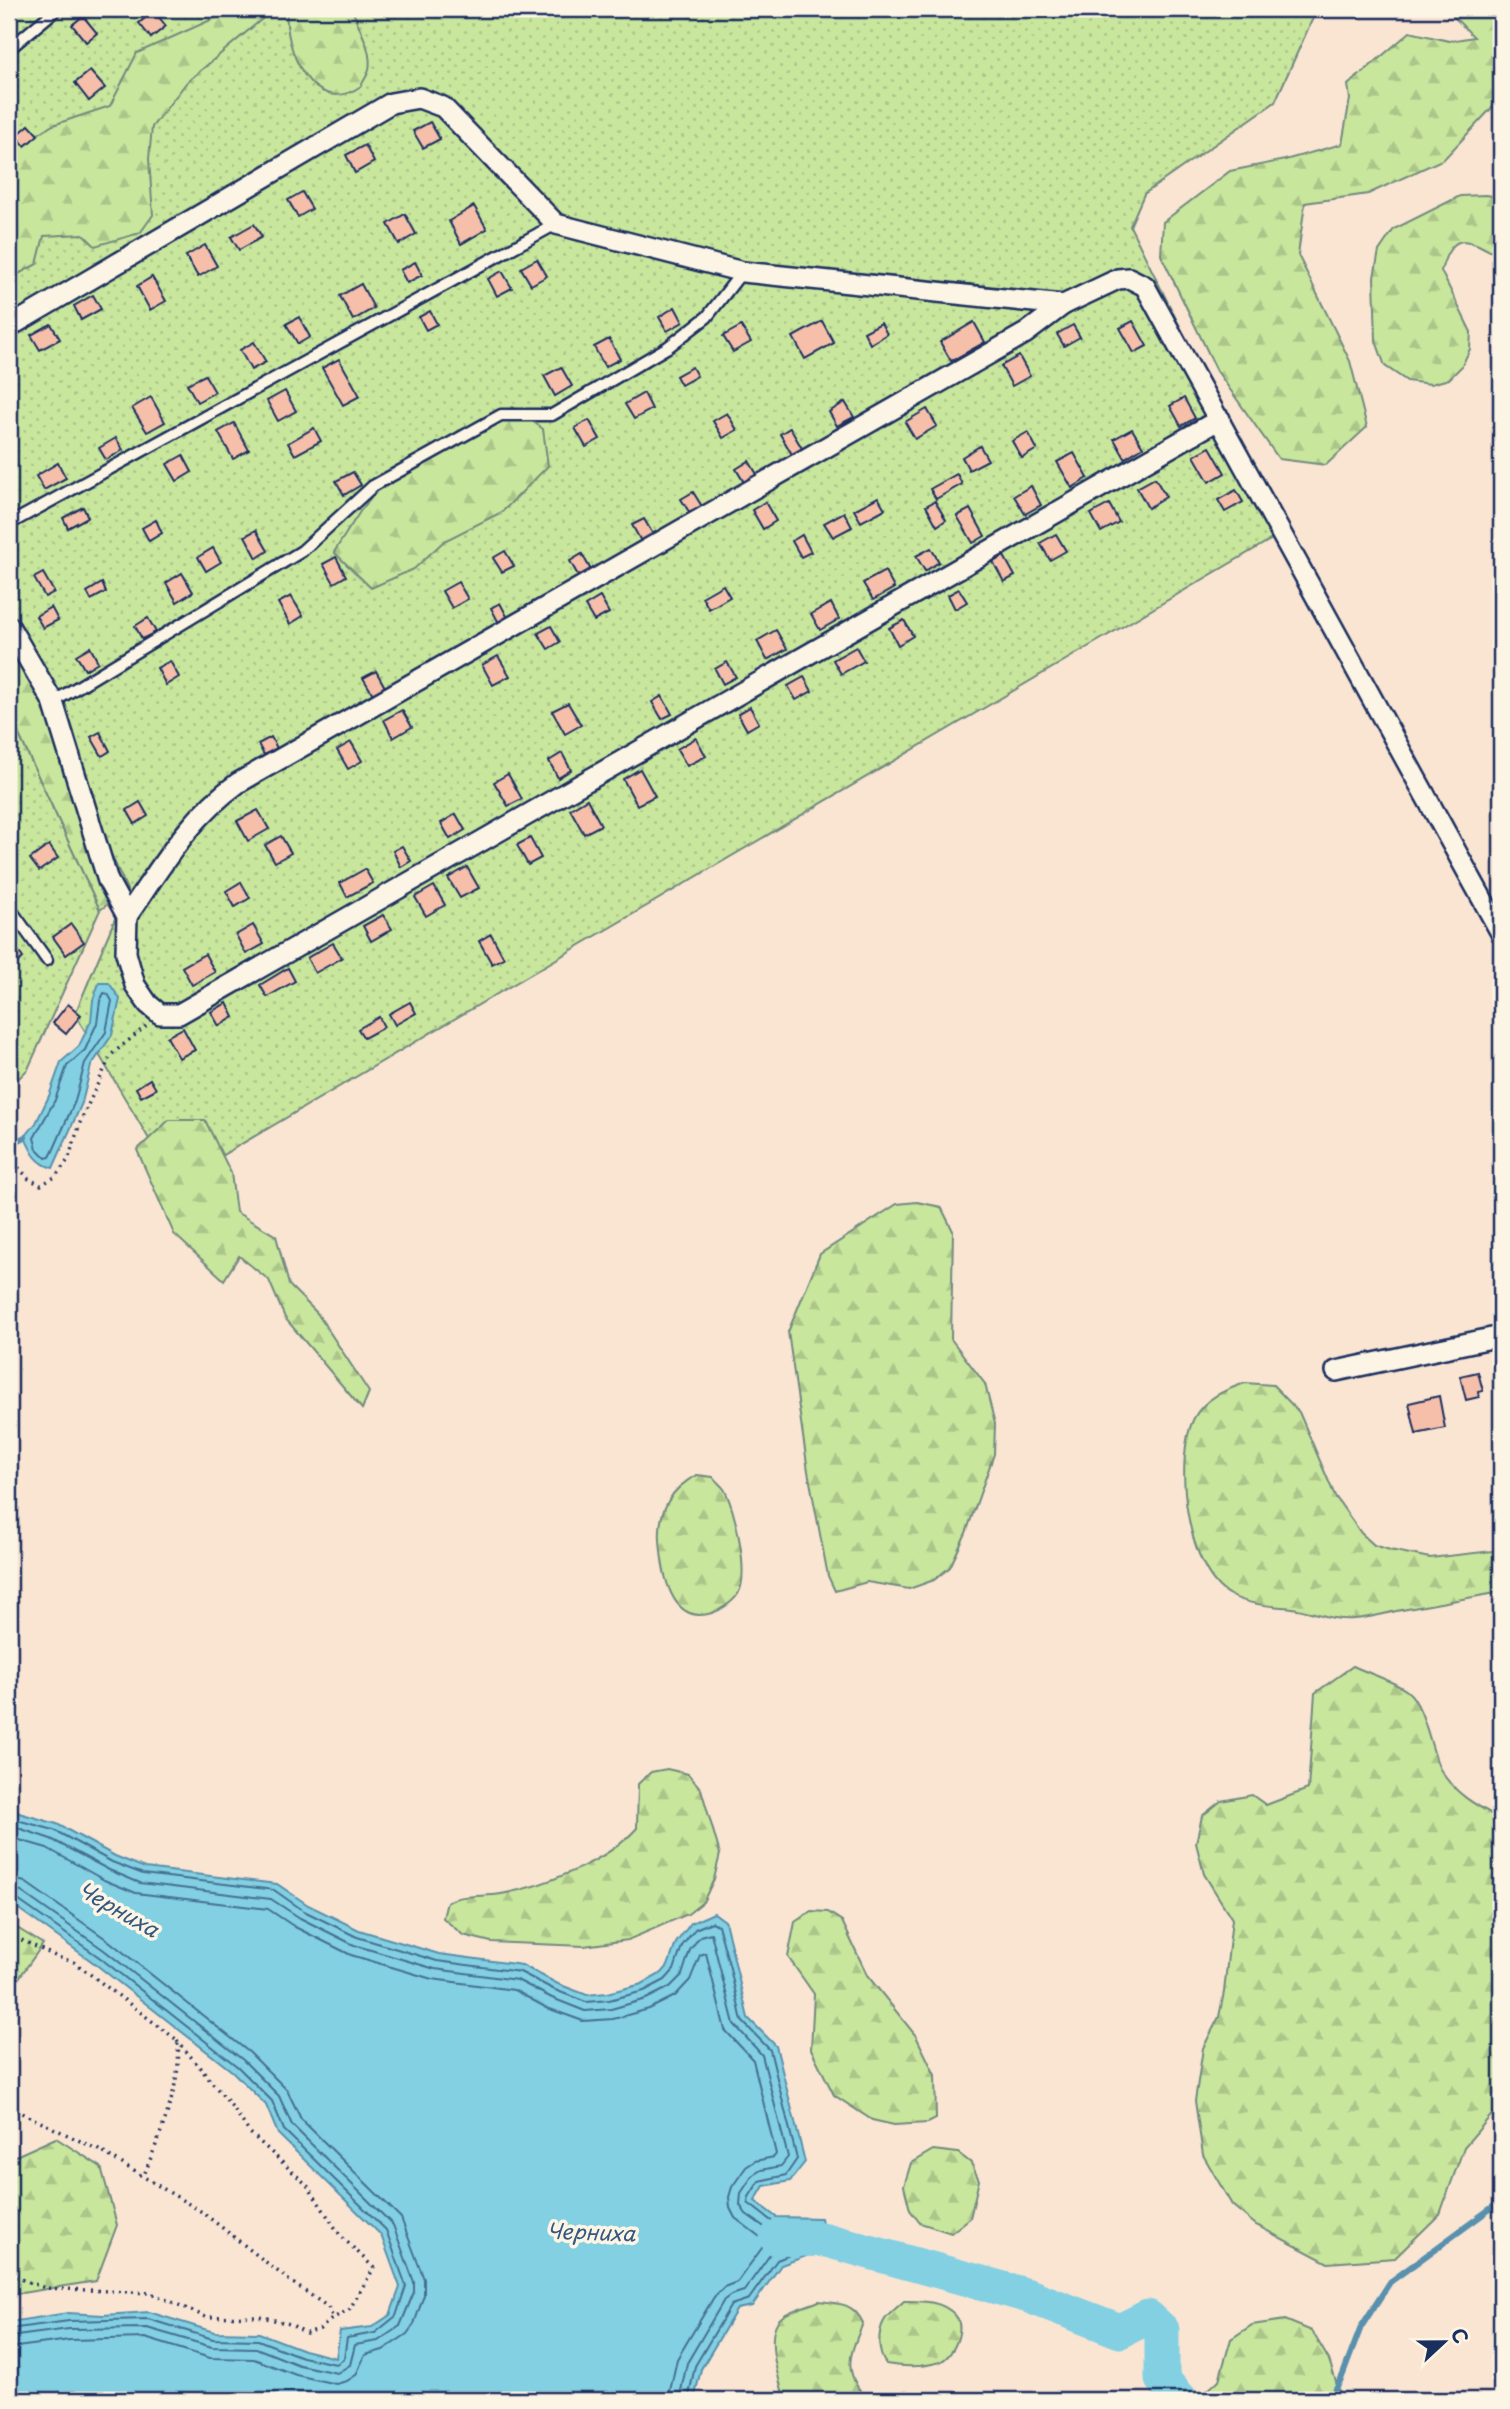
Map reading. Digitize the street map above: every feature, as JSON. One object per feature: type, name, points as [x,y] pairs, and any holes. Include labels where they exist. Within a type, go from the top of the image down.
[{"type":"street","points":[[9,327],[391,103],[419,98],[443,107],[556,224],[743,272],[1063,305]]},
{"type":"street","points":[[127,916],[193,822],[215,800],[238,783],[1026,333],[1063,305],[1118,279],[1129,278],[1145,286],[1501,933]]},
{"type":"street","points":[[9,626],[53,702],[108,881],[127,916],[125,953],[135,985],[148,1004],[160,1014],[179,1014],[1220,419]]},
{"type":"street","points":[[1336,1371],[1501,1336]]},
{"type":"lane","points":[[9,49],[57,9]]},
{"type":"lane","points":[[9,524],[556,224]]},
{"type":"lane","points":[[53,702],[302,551],[373,486],[501,415],[552,415],[668,347],[707,317],[743,272]]},
{"type":"lane","points":[[9,908],[47,960]]},
{"type":"path","points":[[9,1157],[29,1179],[41,1185],[55,1177],[68,1160],[81,1120],[111,1055],[160,1014]]},
{"type":"path","points":[[9,1934],[57,1957],[74,1962],[177,2040],[234,2109],[249,2132],[307,2185],[340,2235],[374,2268],[349,2310],[320,2329],[306,2333],[290,2323],[260,2316],[206,2317],[151,2294],[45,2288],[9,2275]]},
{"type":"path","points":[[144,2175],[161,2132],[176,2074],[180,2052],[177,2040]]},
{"type":"path","points":[[9,2107],[99,2150],[202,2212],[290,2281],[328,2307],[333,2318]]},
{"type":"green space","points":[[9,9],[1317,9],[1275,102],[1144,194],[1130,226],[1282,533],[175,1183],[75,1014],[127,890],[9,639]]},
{"type":"green space","points":[[235,9],[274,9],[187,82],[152,127],[149,159],[153,215],[140,233],[95,246],[83,234],[44,236],[37,264],[9,279],[9,152],[53,125],[110,106],[137,53]]},
{"type":"green space","points":[[287,9],[352,9],[370,62],[361,86],[344,94],[329,94],[315,87],[304,75],[296,59],[290,42]]},
{"type":"green space","points":[[1450,9],[1501,9],[1501,98],[1444,159],[1368,194],[1305,203],[1298,255],[1350,361],[1367,427],[1326,465],[1279,459],[1217,371],[1161,255],[1163,222],[1230,171],[1285,160],[1342,144],[1350,99],[1348,85],[1410,32],[1449,41],[1474,37],[1453,16]]},
{"type":"green space","points":[[1460,196],[1501,197],[1501,257],[1481,246],[1464,241],[1451,248],[1441,271],[1471,332],[1470,349],[1462,366],[1449,379],[1431,384],[1407,381],[1385,366],[1376,341],[1374,277],[1379,251],[1394,229]]},
{"type":"green space","points":[[513,407],[543,429],[548,466],[502,512],[444,541],[414,569],[371,588],[334,552],[361,510],[390,476]]},
{"type":"green space","points":[[9,639],[42,698],[127,890],[100,910],[9,713]]},
{"type":"green space","points":[[9,713],[100,910],[28,1069],[9,1088]]},
{"type":"green space","points":[[169,1120],[205,1120],[231,1173],[236,1212],[276,1236],[289,1285],[317,1313],[369,1392],[362,1409],[285,1318],[269,1280],[239,1256],[224,1280],[174,1234],[137,1150]]},
{"type":"green space","points":[[917,1202],[941,1207],[953,1231],[951,1339],[985,1384],[995,1424],[994,1454],[966,1533],[950,1567],[934,1580],[909,1589],[867,1582],[835,1591],[828,1576],[808,1471],[788,1332],[820,1254],[897,1204]]},
{"type":"green space","points":[[1245,1383],[1273,1385],[1299,1412],[1335,1496],[1361,1533],[1374,1545],[1430,1558],[1501,1550],[1501,1592],[1366,1618],[1346,1619],[1252,1603],[1230,1595],[1215,1582],[1203,1563],[1194,1539],[1188,1513],[1185,1460],[1188,1436],[1199,1411],[1216,1396]]},
{"type":"green space","points":[[697,1475],[713,1477],[724,1489],[736,1526],[742,1557],[738,1594],[715,1612],[698,1615],[686,1611],[671,1593],[663,1566],[660,1540],[661,1519],[668,1502],[680,1487]]},
{"type":"green space","points":[[1353,1666],[1395,1684],[1413,1697],[1423,1716],[1440,1769],[1446,1778],[1467,1798],[1501,1819],[1501,2104],[1464,2147],[1440,2214],[1395,2258],[1328,2263],[1256,2225],[1232,2205],[1203,2155],[1195,2101],[1203,2048],[1219,2017],[1232,1919],[1204,1874],[1196,1843],[1202,1816],[1221,1801],[1252,1795],[1266,1805],[1308,1789],[1315,1693]]},
{"type":"green space","points":[[667,1769],[688,1774],[701,1789],[720,1854],[714,1879],[703,1902],[688,1914],[628,1940],[584,1946],[491,1942],[463,1935],[443,1918],[447,1902],[453,1899],[501,1894],[537,1885],[575,1870],[610,1851],[637,1828],[638,1784],[651,1772]]},
{"type":"green space","points":[[811,1911],[828,1912],[842,1921],[867,1975],[916,2036],[935,2075],[936,2119],[928,2123],[894,2125],[872,2120],[834,2095],[811,2049],[814,1994],[788,1957],[795,1922]]},
{"type":"green space","points":[[9,1923],[43,1944],[9,1992]]},
{"type":"green space","points":[[56,2138],[101,2167],[117,2225],[96,2281],[9,2295],[9,2159]]},
{"type":"green space","points":[[933,2150],[958,2153],[971,2163],[979,2180],[970,2218],[951,2233],[920,2223],[910,2210],[904,2186],[911,2163]]},
{"type":"green space","points":[[819,2301],[850,2308],[863,2323],[850,2363],[854,2380],[867,2400],[785,2400],[774,2356],[774,2332],[777,2323],[783,2316]]},
{"type":"green space","points":[[904,2301],[938,2304],[955,2315],[959,2334],[954,2348],[945,2359],[919,2366],[886,2364],[883,2360],[879,2337],[882,2326],[888,2316]]},
{"type":"green space","points":[[1285,2320],[1312,2331],[1329,2360],[1342,2400],[1197,2400],[1219,2380],[1231,2339],[1252,2325]]},
{"type":"water","points":[[99,983],[109,983],[120,999],[112,1035],[91,1066],[82,1103],[53,1168],[35,1157],[25,1137],[36,1123],[49,1096],[61,1062],[79,1046],[91,1021],[93,1000]]},
{"type":"water","points":[[9,1804],[19,1813],[57,1824],[115,1856],[145,1868],[277,1884],[308,1905],[359,1930],[439,1954],[522,1965],[558,1984],[587,1995],[642,1984],[662,1973],[668,1966],[676,1943],[691,1923],[714,1913],[725,1921],[748,2018],[776,2046],[805,2162],[790,2181],[764,2186],[755,2201],[776,2217],[821,2218],[826,2240],[815,2253],[781,2265],[752,2306],[737,2309],[701,2369],[694,2400],[9,2400],[9,2322],[68,2313],[103,2315],[149,2312],[214,2332],[259,2333],[304,2350],[336,2358],[340,2331],[372,2327],[390,2315],[400,2287],[381,2235],[278,2134],[266,2105],[233,2072],[94,1963],[9,1902]]},
{"type":"building","points":[[154,11],[166,26],[151,38],[139,23]]},
{"type":"building","points":[[83,16],[97,33],[86,42],[72,25]]},
{"type":"building","points":[[90,71],[105,88],[89,101],[75,83]]},
{"type":"building","points":[[430,122],[440,139],[423,148],[413,131]]},
{"type":"building","points":[[29,125],[38,135],[25,146],[16,136]]},
{"type":"building","points":[[365,145],[374,162],[355,173],[346,155]]},
{"type":"building","points":[[302,192],[312,209],[298,217],[288,200]]},
{"type":"building","points":[[474,206],[487,229],[461,244],[449,221]]},
{"type":"building","points":[[405,214],[416,234],[399,244],[388,224]]},
{"type":"building","points":[[254,224],[262,237],[239,250],[231,237]]},
{"type":"building","points":[[205,245],[217,266],[198,277],[186,256]]},
{"type":"building","points":[[537,259],[547,276],[531,285],[521,268]]},
{"type":"building","points":[[415,262],[422,275],[407,283],[400,270]]},
{"type":"building","points":[[502,271],[512,288],[497,296],[488,279]]},
{"type":"building","points":[[152,277],[166,301],[150,310],[137,286]]},
{"type":"building","points":[[361,284],[374,308],[353,320],[340,296]]},
{"type":"building","points":[[93,295],[101,309],[81,320],[74,306]]},
{"type":"building","points":[[675,307],[683,322],[667,331],[659,317]]},
{"type":"building","points":[[430,311],[437,324],[426,330],[419,317]]},
{"type":"building","points":[[299,317],[310,337],[298,344],[286,324]]},
{"type":"building","points":[[822,321],[834,343],[805,359],[793,337]]},
{"type":"building","points":[[1133,321],[1147,346],[1134,353],[1120,328]]},
{"type":"building","points":[[974,322],[985,342],[951,361],[940,342]]},
{"type":"building","points":[[881,323],[887,334],[870,344],[864,332]]},
{"type":"building","points":[[51,324],[60,339],[40,350],[31,335]]},
{"type":"building","points":[[1073,325],[1080,337],[1064,346],[1057,334]]},
{"type":"building","points":[[741,326],[751,342],[733,352],[723,336]]},
{"type":"building","points":[[609,339],[620,359],[605,367],[594,347]]},
{"type":"building","points":[[254,342],[266,362],[251,370],[240,350]]},
{"type":"building","points":[[1019,356],[1030,376],[1012,386],[1001,366]]},
{"type":"building","points":[[339,359],[360,396],[343,405],[322,368]]},
{"type":"building","points":[[561,367],[572,386],[555,396],[544,376]]},
{"type":"building","points":[[692,367],[697,376],[681,385],[676,376]]},
{"type":"building","points":[[205,375],[215,392],[197,402],[187,384]]},
{"type":"building","points":[[285,391],[296,411],[278,421],[267,401]]},
{"type":"building","points":[[644,393],[652,409],[634,419],[625,404]]},
{"type":"building","points":[[151,397],[165,422],[147,432],[132,408]]},
{"type":"building","points":[[1184,398],[1195,418],[1181,426],[1170,406]]},
{"type":"building","points":[[845,402],[854,417],[837,426],[829,412]]},
{"type":"building","points":[[927,409],[937,426],[915,439],[905,422]]},
{"type":"building","points":[[727,413],[737,430],[723,438],[713,421]]},
{"type":"building","points":[[589,420],[600,439],[586,447],[575,428]]},
{"type":"building","points":[[234,423],[249,450],[233,459],[218,432]]},
{"type":"building","points":[[314,428],[321,441],[295,455],[288,443]]},
{"type":"building","points":[[790,428],[803,450],[793,456],[780,434]]},
{"type":"building","points":[[1132,429],[1143,447],[1125,458],[1114,439]]},
{"type":"building","points":[[1028,432],[1037,449],[1022,458],[1012,441]]},
{"type":"building","points":[[116,438],[123,450],[106,460],[99,448]]},
{"type":"building","points":[[980,446],[988,460],[969,470],[962,457]]},
{"type":"building","points":[[1210,447],[1225,473],[1209,482],[1194,456]]},
{"type":"building","points":[[1074,453],[1088,478],[1072,488],[1057,462]]},
{"type":"building","points":[[183,455],[192,472],[177,481],[167,464]]},
{"type":"building","points":[[749,461],[758,476],[745,484],[736,469]]},
{"type":"building","points":[[58,463],[66,478],[44,490],[36,476]]},
{"type":"building","points":[[353,472],[361,485],[344,495],[336,481]]},
{"type":"building","points":[[957,474],[962,484],[936,499],[930,489]]},
{"type":"building","points":[[1155,478],[1166,497],[1148,508],[1137,488]]},
{"type":"building","points":[[1031,486],[1041,505],[1025,514],[1014,496]]},
{"type":"building","points":[[1236,490],[1243,502],[1225,512],[1218,500]]},
{"type":"building","points":[[693,492],[703,508],[691,515],[681,499]]},
{"type":"building","points":[[878,497],[885,509],[861,522],[854,510]]},
{"type":"building","points":[[935,501],[946,520],[937,526],[926,506]]},
{"type":"building","points":[[765,502],[776,521],[763,529],[752,510]]},
{"type":"building","points":[[1109,504],[1119,522],[1101,532],[1091,514]]},
{"type":"building","points":[[83,507],[88,517],[68,528],[63,518]]},
{"type":"building","points":[[970,509],[985,536],[973,543],[957,516]]},
{"type":"building","points":[[844,512],[852,527],[833,537],[824,523]]},
{"type":"building","points":[[644,519],[654,536],[642,543],[632,525]]},
{"type":"building","points":[[156,520],[162,533],[149,541],[142,528]]},
{"type":"building","points":[[256,530],[268,551],[257,558],[245,536]]},
{"type":"building","points":[[1056,534],[1066,551],[1050,560],[1040,543]]},
{"type":"building","points":[[802,535],[811,552],[801,557],[792,541]]},
{"type":"building","points":[[213,548],[221,562],[206,571],[198,557]]},
{"type":"building","points":[[931,548],[939,562],[925,571],[916,556]]},
{"type":"building","points":[[505,551],[514,566],[502,572],[493,558]]},
{"type":"building","points":[[582,554],[592,572],[580,579],[570,561]]},
{"type":"building","points":[[1004,556],[1015,576],[1004,582],[993,562]]},
{"type":"building","points":[[336,557],[346,576],[334,583],[323,564]]},
{"type":"building","points":[[885,571],[894,588],[873,600],[863,583]]},
{"type":"building","points":[[43,573],[54,592],[45,597],[34,578]]},
{"type":"building","points":[[182,573],[193,592],[177,602],[166,583]]},
{"type":"building","points":[[458,582],[468,599],[452,608],[442,591]]},
{"type":"building","points":[[102,583],[106,592],[91,600],[87,592]]},
{"type":"building","points":[[723,585],[730,597],[709,609],[702,597]]},
{"type":"building","points":[[959,589],[967,602],[955,609],[948,595]]},
{"type":"building","points":[[291,596],[303,616],[290,624],[278,603]]},
{"type":"building","points":[[600,597],[609,613],[594,621],[585,606]]},
{"type":"building","points":[[500,603],[509,620],[500,625],[491,608]]},
{"type":"building","points":[[831,603],[839,619],[820,630],[811,614]]},
{"type":"building","points":[[51,607],[58,620],[43,628],[36,616]]},
{"type":"building","points":[[148,618],[156,632],[142,639],[135,626]]},
{"type":"building","points":[[904,620],[913,636],[898,645],[889,628]]},
{"type":"building","points":[[551,626],[560,642],[548,649],[538,633]]},
{"type":"building","points":[[776,630],[787,649],[767,660],[757,641]]},
{"type":"building","points":[[90,647],[98,662],[85,670],[76,655]]},
{"type":"building","points":[[856,647],[864,661],[841,674],[833,660]]},
{"type":"building","points":[[498,656],[510,676],[493,685],[482,665]]},
{"type":"building","points":[[170,661],[179,677],[166,685],[157,668]]},
{"type":"building","points":[[727,662],[736,677],[723,684],[715,669]]},
{"type":"building","points":[[376,671],[386,689],[374,696],[363,678]]},
{"type":"building","points":[[804,677],[812,691],[796,700],[788,686]]},
{"type":"building","points":[[662,696],[672,714],[662,719],[652,702]]},
{"type":"building","points":[[568,703],[581,725],[565,734],[552,711]]},
{"type":"building","points":[[750,707],[759,723],[747,730],[738,714]]},
{"type":"building","points":[[402,710],[412,727],[393,738],[384,720]]},
{"type":"building","points":[[100,732],[110,751],[102,756],[91,737]]},
{"type":"building","points":[[271,737],[277,748],[264,755],[258,744]]},
{"type":"building","points":[[696,738],[706,756],[687,766],[677,749]]},
{"type":"building","points":[[351,742],[362,761],[348,769],[337,750]]},
{"type":"building","points":[[562,753],[571,770],[558,778],[549,761]]},
{"type":"building","points":[[640,769],[655,796],[637,805],[623,779]]},
{"type":"building","points":[[508,774],[522,799],[508,806],[494,782]]},
{"type":"building","points":[[587,799],[601,825],[584,834],[570,809]]},
{"type":"building","points":[[140,802],[148,816],[135,824],[127,810]]},
{"type":"building","points":[[258,810],[269,829],[248,841],[237,821]]},
{"type":"building","points":[[456,814],[465,830],[450,839],[441,823]]},
{"type":"building","points":[[281,836],[291,853],[275,862],[265,845]]},
{"type":"building","points":[[530,838],[541,858],[528,865],[517,845]]},
{"type":"building","points":[[49,845],[58,858],[39,871],[30,859]]},
{"type":"building","points":[[402,846],[411,861],[401,867],[393,851]]},
{"type":"building","points":[[467,867],[479,888],[460,898],[448,878]]},
{"type":"building","points":[[365,869],[373,883],[347,897],[340,883]]},
{"type":"building","points":[[241,882],[250,898],[235,907],[226,891]]},
{"type":"building","points":[[434,886],[445,905],[426,916],[415,897]]},
{"type":"building","points":[[383,915],[392,929],[371,941],[363,926]]},
{"type":"building","points":[[71,924],[84,942],[66,955],[53,937]]},
{"type":"building","points":[[253,925],[264,944],[246,954],[236,935]]},
{"type":"building","points":[[491,934],[504,958],[492,964],[479,941]]},
{"type":"building","points":[[11,941],[23,958],[9,969],[9,942]]},
{"type":"building","points":[[333,943],[342,958],[315,973],[307,958]]},
{"type":"building","points":[[205,954],[215,972],[192,985],[182,967]]},
{"type":"building","points":[[288,968],[295,981],[267,997],[260,985]]},
{"type":"building","points":[[410,1002],[416,1013],[395,1025],[389,1014]]},
{"type":"building","points":[[227,1003],[234,1017],[219,1026],[211,1012]]},
{"type":"building","points":[[68,1004],[81,1015],[66,1034],[53,1023]]},
{"type":"building","points":[[379,1017],[384,1027],[364,1038],[358,1029]]},
{"type":"building","points":[[183,1028],[195,1050],[179,1058],[167,1037]]},
{"type":"building","points":[[150,1079],[156,1089],[141,1097],[136,1088]]},
{"type":"building","points":[[1478,1372],[1483,1391],[1478,1392],[1479,1397],[1466,1400],[1460,1376]]},
{"type":"building","points":[[1439,1396],[1445,1428],[1416,1434],[1409,1403]]},
{"type":"waterway","points":[[9,1145],[25,1137]]},
{"type":"waterway","points":[[1330,2400],[1361,2327],[1390,2282],[1501,2201]]},
{"type":"waterway","name":"Черниха","points":[[777,2238],[826,2240],[1029,2296],[1120,2331],[1148,2317],[1162,2330],[1162,2379],[1181,2400]]}]
